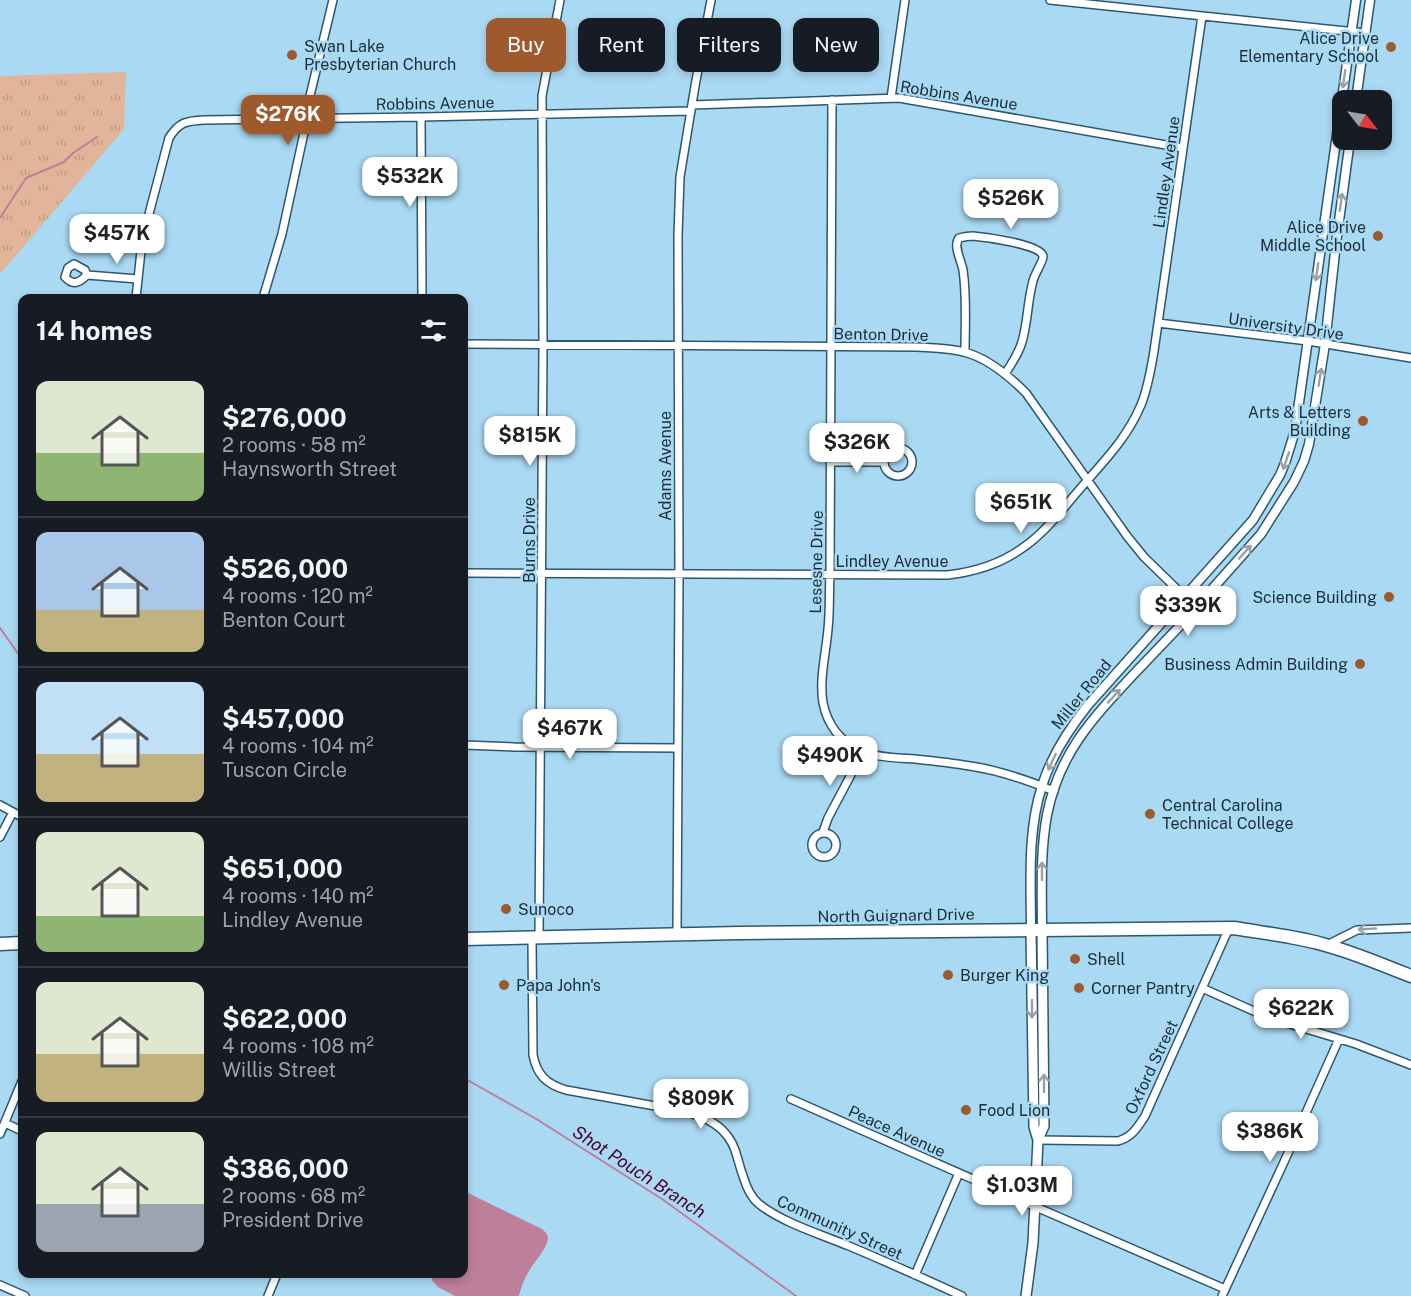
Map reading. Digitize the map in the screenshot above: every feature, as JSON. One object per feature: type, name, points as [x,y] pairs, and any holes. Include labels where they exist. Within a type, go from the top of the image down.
[{"type":"highway","name":"North Guignard Drive","points":[[468,939],[677,934],[1229,928],[1286,936],[1333,947],[1411,976]]},
{"type":"highway","points":[[0,944],[18,944]]},
{"type":"main road","name":"Miller Road","points":[[1026,1296],[1036,1207],[1038,1140],[1034,1126],[1037,930]]},
{"type":"street","points":[[264,294],[282,234],[307,119],[308,104],[333,0]]},
{"type":"street","name":"Burns Drive","points":[[535,938],[541,747],[542,96],[560,0]]},
{"type":"street","name":"Adams Avenue","points":[[677,934],[680,177],[711,0]]},
{"type":"street","points":[[891,98],[905,0]]},
{"type":"street","points":[[1050,0],[1365,33]]},
{"type":"street","name":"Miller Road","points":[[1037,930],[1032,851],[1037,807],[1042,786],[1059,747],[1088,705],[1253,520],[1285,463],[1295,431],[1356,0]]},
{"type":"street","points":[[1357,90],[1370,0]]},
{"type":"street","name":"Lindley Avenue","points":[[468,573],[948,575],[982,568],[1021,549],[1040,534],[1127,434],[1142,403],[1150,375],[1202,16]]},
{"type":"street","name":"Robbins Avenue","points":[[138,279],[141,251],[150,210],[169,138],[174,130],[185,122],[542,115],[891,98],[908,99],[1183,148]]},
{"type":"street","name":"Lesesne Drive","points":[[832,100],[830,574],[822,685],[824,706],[831,725],[840,736],[851,746],[863,752],[886,758],[973,766],[1054,791]]},
{"type":"street","points":[[421,117],[422,294]]},
{"type":"street","name":"Miller Road","points":[[1037,930],[1047,815],[1070,753],[1083,731],[1099,712],[1196,609],[1261,534],[1294,482],[1304,461],[1309,444],[1325,344],[1349,150]]},
{"type":"street","points":[[965,352],[965,285],[956,240],[972,236],[1028,246],[1038,250],[1043,260],[1033,278],[1025,329],[1020,346],[1005,374]]},
{"type":"street","points":[[87,275],[138,279],[136,294]]},
{"type":"street","name":"University Drive","points":[[1158,323],[1308,341],[1411,358]]},
{"type":"street","name":"Benton Drive","points":[[468,344],[938,348],[965,352],[988,363],[1018,385],[1144,557],[1185,597]]},
{"type":"street","points":[[898,448],[907,452],[912,461],[906,472],[897,475],[888,471],[884,462],[889,451],[898,448]]},
{"type":"street","points":[[830,462],[884,462]]},
{"type":"street","points":[[468,745],[678,748]]},
{"type":"street","points":[[823,832],[863,752]]},
{"type":"street","points":[[0,805],[18,815]]},
{"type":"street","points":[[0,837],[13,812]]},
{"type":"street","name":"Oxford Street","points":[[1038,1140],[1118,1141],[1129,1137],[1136,1131],[1145,1116],[1229,928]]},
{"type":"street","points":[[1333,947],[1357,930],[1411,928]]},
{"type":"street","name":"Community Street","points":[[535,938],[533,1055],[538,1072],[548,1082],[566,1090],[695,1114],[715,1124],[727,1136],[735,1151],[751,1196],[759,1204],[784,1219],[962,1296]]},
{"type":"street","points":[[1202,988],[1265,1016],[1411,1065]]},
{"type":"street","points":[[1223,1292],[1339,1039]]},
{"type":"street","points":[[0,1134],[18,1091]]},
{"type":"street","name":"Peace Avenue","points":[[790,1098],[1223,1292]]},
{"type":"street","points":[[5,1123],[18,1129]]},
{"type":"street","points":[[915,1275],[959,1173]]},
{"type":"street","points":[[268,1296],[275,1278]]},
{"type":"street","points":[[0,1285],[25,1296]]},
{"type":"green space","points":[[126,72],[124,129],[0,274],[0,76]]},
{"type":"shaded area","points":[[468,1193],[542,1229],[547,1234],[546,1245],[527,1275],[519,1296],[455,1296],[438,1287],[432,1278],[468,1278]]},
{"type":"waterway","points":[[0,218],[26,178],[64,162],[97,137]]},
{"type":"waterway","name":"Shot Pouch Branch","points":[[0,628],[18,653]]},
{"type":"waterway","name":"Shot Pouch Branch","points":[[468,1080],[538,1120],[662,1199],[796,1296]]},
{"type":"place","name":"Alice Drive Elementary School","points":[[1391,47]]},
{"type":"place","name":"Swan Lake Presbyterian Church","points":[[292,55]]},
{"type":"place","name":"Alice Drive Middle School","points":[[1378,236]]},
{"type":"place","name":"Arts & Letters Building","points":[[1363,421]]},
{"type":"place","name":"Science Building","points":[[1389,597]]},
{"type":"place","name":"Business Admin Building","points":[[1360,664]]},
{"type":"place","name":"Central Carolina Technical College","points":[[1150,814]]},
{"type":"place","name":"Sunoco","points":[[506,909]]},
{"type":"place","name":"Shell","points":[[1075,959]]},
{"type":"place","name":"Burger King","points":[[948,975]]},
{"type":"place","name":"Papa John's","points":[[504,985]]},
{"type":"place","name":"Corner Pantry","points":[[1079,988]]},
{"type":"place","name":"Food Lion","points":[[966,1110]]}]
